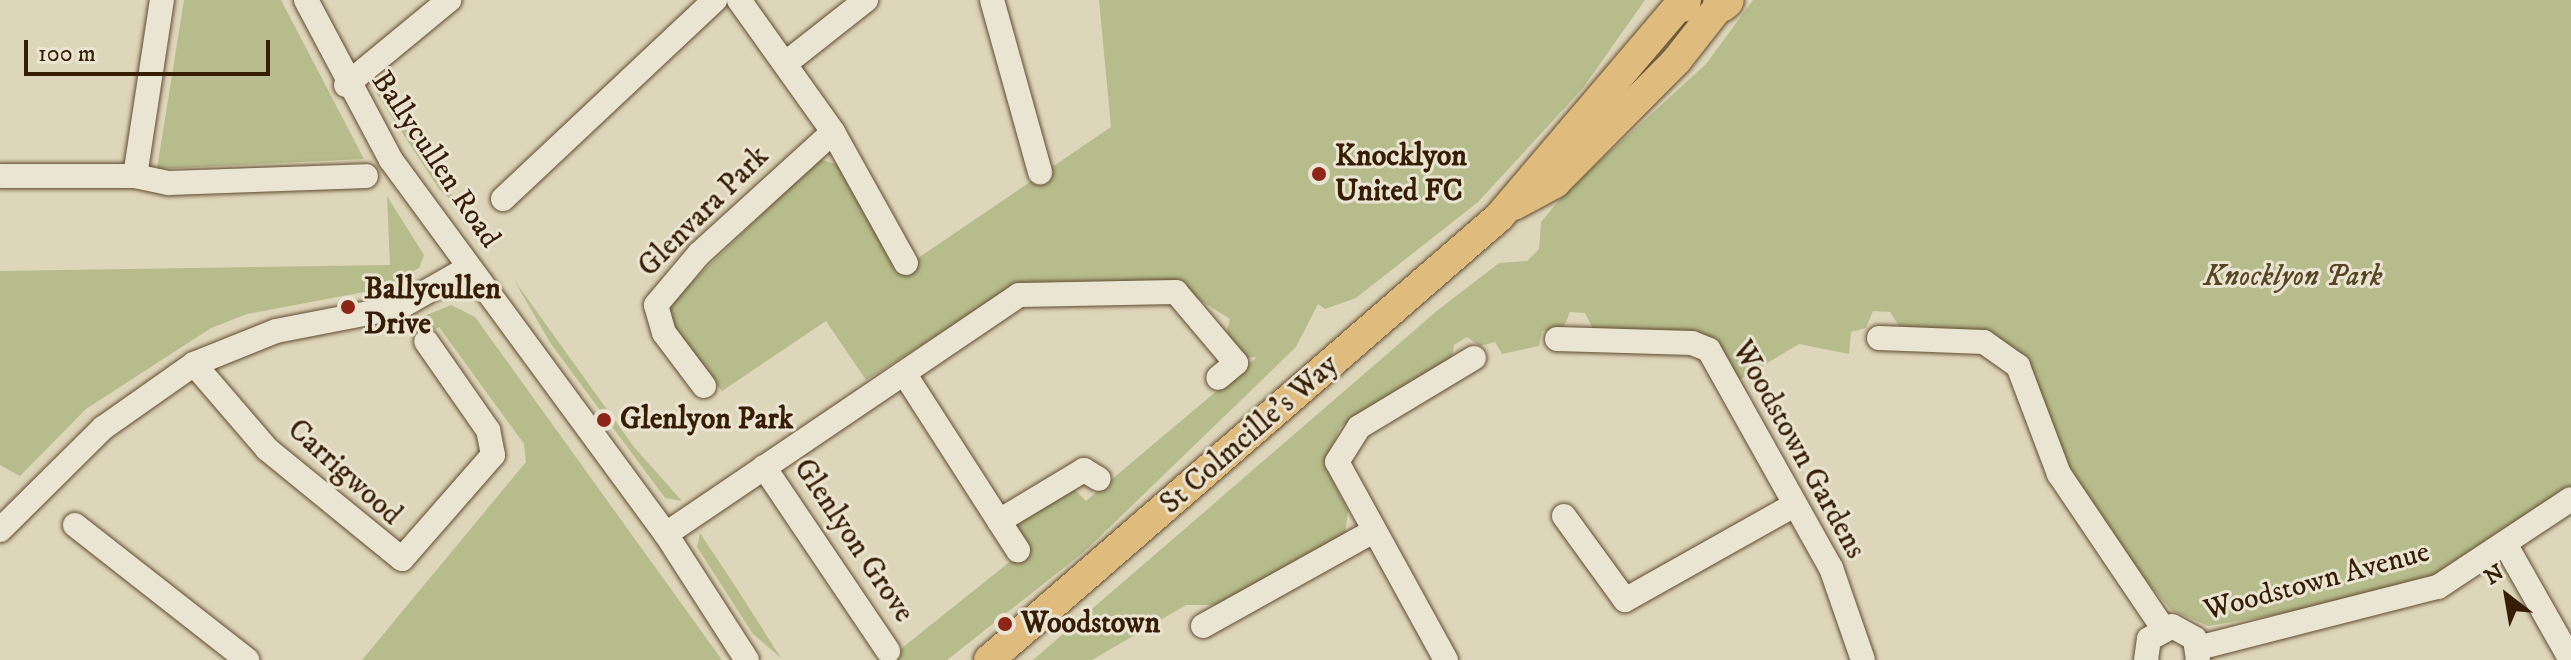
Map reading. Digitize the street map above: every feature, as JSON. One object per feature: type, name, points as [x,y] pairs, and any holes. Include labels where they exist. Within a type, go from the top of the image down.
[{"type":"main road","name":"St Colmcille's Way","points":[[989,660],[1509,207],[1683,1]]},
{"type":"main road","name":"St Colmcille's Way","points":[[1509,207],[1555,183],[1677,60],[1723,1]]},
{"type":"street","points":[[135,176],[162,0]]},
{"type":"street","name":"Ballycullen Road","points":[[306,0],[346,85],[468,268],[666,534],[747,660]]},
{"type":"street","points":[[346,85],[449,0]]},
{"type":"street","points":[[503,199],[715,0]]},
{"type":"street","points":[[739,0],[833,132],[906,263]]},
{"type":"street","points":[[786,63],[866,0]]},
{"type":"street","points":[[992,0],[1040,172]]},
{"type":"street","name":"Glenvara Park","points":[[704,386],[664,333],[656,305],[699,254],[833,132]]},
{"type":"street","points":[[0,176],[135,176],[169,183],[366,176]]},
{"type":"street","points":[[0,530],[103,428],[194,364],[276,331],[400,307],[468,268]]},
{"type":"street","points":[[666,534],[1019,295],[1150,290],[1176,292],[1209,327],[1236,363],[1218,378]]},
{"type":"street","name":"Woodstown Gardens","points":[[1567,338],[1692,343],[1709,350],[1831,568],[1863,660]]},
{"type":"street","points":[[1879,338],[1984,342],[2018,366],[2067,488],[2163,628]]},
{"type":"street","name":"Carrigwood","points":[[194,364],[267,449],[402,559],[493,455],[488,430],[426,341]]},
{"type":"street","points":[[1446,660],[1341,477],[1340,448],[1359,427],[1474,358]]},
{"type":"street","points":[[904,373],[1018,550]]},
{"type":"street","name":"Glenlyon Grove","points":[[764,467],[888,651]]},
{"type":"street","points":[[999,521],[1084,470],[1099,479]]},
{"type":"street","name":"Woodstown Avenue","points":[[2146,660],[2149,639],[2163,628],[2189,632],[2198,654],[2438,587],[2507,547],[2571,499]]},
{"type":"street","points":[[1564,516],[1625,600],[1794,505]]},
{"type":"street","points":[[75,525],[247,660]]},
{"type":"street","points":[[1203,626],[1372,532]]},
{"type":"street","points":[[2507,547],[2571,660]]},
{"type":"green space","points":[[184,0],[281,0],[364,159],[157,169]]},
{"type":"green space","points":[[1099,0],[1645,0],[1583,88],[1478,202],[1356,298],[1325,309],[1318,304],[1296,347],[1084,552],[947,660],[887,660],[1027,548],[1016,523],[1073,488],[1086,501],[1257,357],[1246,358],[1226,335],[1230,319],[1193,296],[1009,291],[866,380],[826,321],[722,391],[667,325],[668,305],[819,159],[842,166],[896,273],[1111,127]]},
{"type":"green space","name":"Knocklyon Park","points":[[1753,0],[2571,0],[2571,486],[2432,579],[2365,600],[2208,626],[2171,610],[2094,518],[2049,434],[2023,360],[1901,329],[1890,312],[1873,311],[1866,328],[1851,332],[1849,354],[1799,344],[1739,380],[1709,337],[1593,329],[1585,313],[1570,312],[1563,329],[1542,331],[1539,346],[1502,354],[1495,342],[1480,346],[1467,337],[1454,345],[1451,364],[1340,427],[1324,464],[1348,511],[1345,534],[1223,605],[1186,605],[1092,660],[1033,660],[1438,310],[1499,263],[1527,261],[1539,249],[1541,222],[1567,191],[1706,64]]},
{"type":"green space","points":[[386,80],[386,101],[463,211],[439,189],[377,94]]},
{"type":"green space","points":[[387,196],[424,255],[419,268],[380,289],[247,314],[211,328],[86,409],[20,476],[0,465],[0,271],[390,265]]},
{"type":"green space","points":[[514,280],[634,447],[682,501],[665,498],[551,344]]},
{"type":"green space","points":[[451,305],[475,317],[722,660],[362,660],[526,462],[524,444],[439,327],[424,335],[412,321]]},
{"type":"green space","points":[[700,533],[781,658],[753,634],[697,547]]},
{"type":"place","name":"Knocklyon United FC","points":[[1319,174]]},
{"type":"place","name":"Ballycullen Drive","points":[[348,307]]},
{"type":"place","name":"Glenlyon Park","points":[[604,420]]},
{"type":"place","name":"Woodstown","points":[[1005,624]]}]
